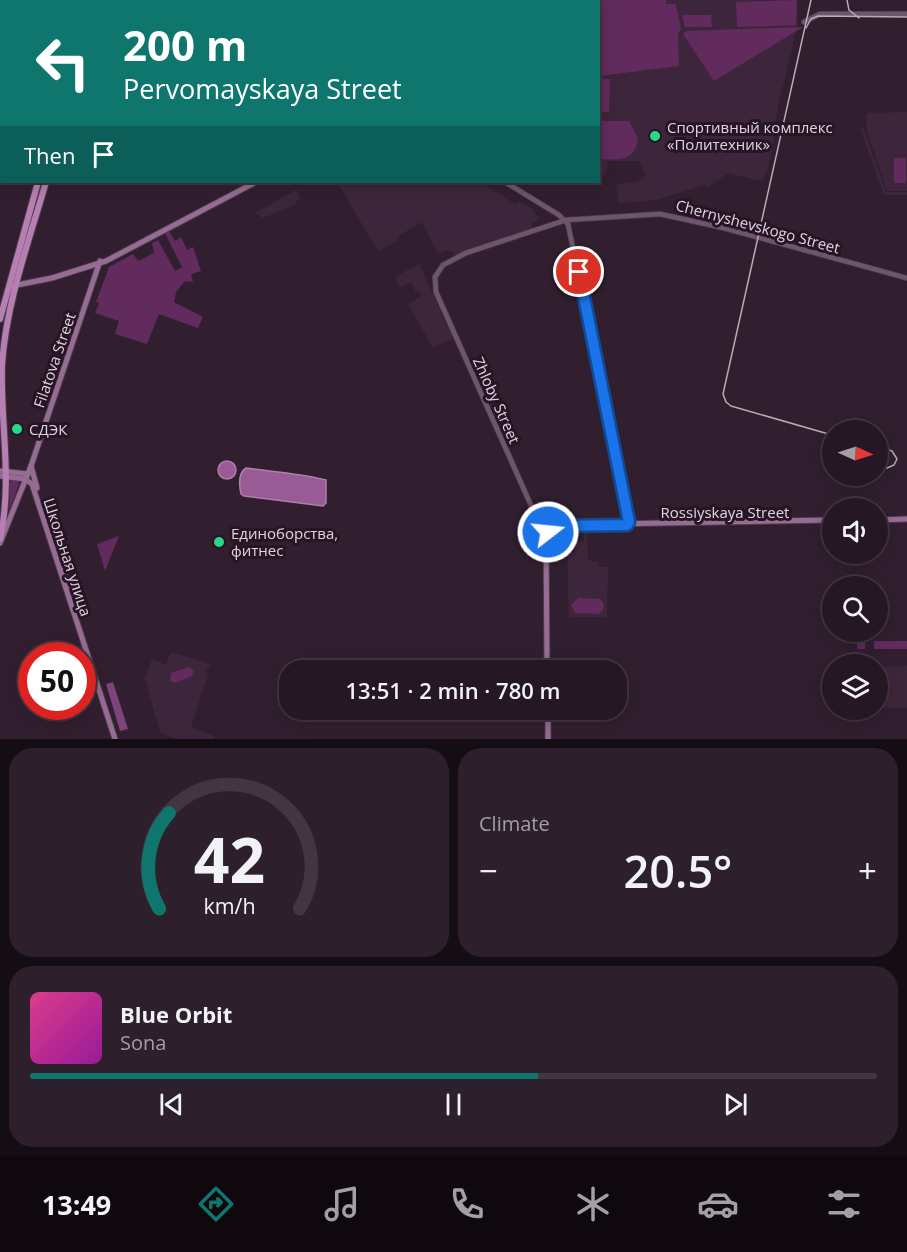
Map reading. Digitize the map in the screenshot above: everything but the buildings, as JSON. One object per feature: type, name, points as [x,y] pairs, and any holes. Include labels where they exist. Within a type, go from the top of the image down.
[{"type":"main road","points":[[27,283],[17,271],[38,183]]},
{"type":"main road","points":[[0,319],[46,183]]},
{"type":"main road","points":[[13,285],[96,265],[249,183]]},
{"type":"main road","points":[[13,285],[96,265],[254,183]]},
{"type":"main road","points":[[0,541],[96,265]]},
{"type":"main road","name":"Filatova Street","points":[[24,475],[31,466],[96,265]]},
{"type":"main road","points":[[0,541],[3,473],[2,373],[13,285]]},
{"type":"main road","points":[[31,466],[116,739]]},
{"type":"main road","points":[[3,473],[24,475],[35,480]]},
{"type":"main road","name":"Школьная улица","points":[[24,475],[32,484],[56,552]]},
{"type":"main road","points":[[888,521],[907,520]]},
{"type":"main road","name":"Rossiyskaya Street","points":[[549,530],[559,523],[822,522]]},
{"type":"main road","points":[[548,660],[549,530]]},
{"type":"main road","points":[[549,720],[549,739]]},
{"type":"street","points":[[804,22],[820,14],[907,14]]},
{"type":"street","points":[[507,183],[566,220],[580,276],[629,524]]},
{"type":"street","name":"Chernyshevskogo Street","points":[[435,277],[443,265],[456,258],[566,220],[670,214],[907,278]]},
{"type":"street","name":"Zhloby Street","points":[[435,277],[435,292],[538,521],[549,530]]},
{"type":"shaded area","points":[[600,0],[797,0],[798,23],[773,128],[775,137],[767,172],[762,181],[728,173],[707,188],[705,185],[656,200],[619,203],[616,184],[637,182],[645,175],[640,161],[608,161],[606,176],[600,174]]},
{"type":"shaded area","points":[[600,0],[666,0],[666,4],[676,4],[681,29],[678,33],[679,66],[600,76]]},
{"type":"shaded area","points":[[797,0],[796,25],[737,27],[736,2]]},
{"type":"shaded area","points":[[682,15],[711,15],[712,27],[685,27]]},
{"type":"shaded area","points":[[803,27],[714,81],[683,34],[687,31]]},
{"type":"shaded area","points":[[600,79],[610,79],[609,112],[600,112]]},
{"type":"shaded area","points":[[907,112],[907,191],[887,191],[866,128],[867,116],[868,113]]},
{"type":"shaded area","points":[[600,121],[629,121],[638,138],[636,146],[633,152],[624,158],[600,159]]},
{"type":"shaded area","points":[[863,127],[886,192],[907,192],[907,195],[884,195],[860,128]]},
{"type":"shaded area","points":[[894,158],[906,158],[906,183],[894,183]]},
{"type":"shaded area","points":[[338,183],[483,183],[515,204],[519,201],[533,209],[539,220],[531,223],[533,229],[456,256],[454,252],[446,250],[438,254],[422,222],[398,236],[399,240],[378,251]]},
{"type":"shaded area","points":[[296,190],[301,199],[296,201],[297,204],[263,218],[254,213]]},
{"type":"shaded area","points":[[169,231],[175,241],[181,237],[187,250],[193,247],[201,271],[191,274],[193,282],[185,281],[176,292],[174,302],[203,317],[198,328],[159,314],[147,344],[115,334],[119,321],[95,313],[99,303],[96,302],[109,267],[133,254],[138,261],[154,253],[152,243],[158,240],[175,271],[182,267],[165,233]]},
{"type":"shaded area","points":[[419,264],[453,338],[433,348],[408,304],[421,296],[419,291],[416,292],[411,282],[400,287],[395,277]]},
{"type":"shaded area","points":[[227,461],[233,464],[236,470],[233,476],[227,479],[221,476],[218,470],[221,464]]},
{"type":"shaded area","points":[[246,468],[326,480],[326,503],[323,506],[244,496],[241,494],[240,479]]},
{"type":"shaded area","points":[[13,479],[18,479],[19,484],[9,511],[10,483]]},
{"type":"shaded area","points":[[584,530],[587,530],[588,558],[592,562],[598,562],[599,567],[608,567],[607,617],[569,617],[567,553],[575,552],[575,542],[584,541]]},
{"type":"shaded area","points":[[119,536],[105,571],[97,544]]},
{"type":"shaded area","points":[[578,598],[600,599],[604,604],[603,610],[598,614],[575,613],[571,605]]},
{"type":"shaded area","points":[[907,641],[907,649],[874,649],[874,642]]},
{"type":"shaded area","points":[[857,642],[865,642],[865,649],[857,649]]},
{"type":"shaded area","points":[[171,652],[211,664],[205,672],[208,673],[191,727],[214,736],[213,739],[176,739],[160,732],[145,679],[152,659],[166,665]]},
{"type":"shaded area","points":[[907,666],[907,708],[888,708],[888,667]]},
{"type":"shaded area","points":[[188,667],[194,670],[192,676],[175,683],[170,681],[171,673]]},
{"type":"shaded area","points":[[113,682],[128,729],[120,731],[106,684]]},
{"type":"tram line","points":[[811,0],[723,394],[726,402],[731,406],[822,432]]},
{"type":"tram line","points":[[847,0],[849,10],[859,18]]},
{"type":"tram line","points":[[806,28],[811,19],[818,16],[907,17]]},
{"type":"tram line","points":[[888,450],[892,451],[897,459],[894,465],[888,468]]},
{"type":"place","name":"Спортивный комплекс «Политехник»","points":[[655,136]]},
{"type":"place","name":"СДЭК","points":[[17,429]]},
{"type":"place","name":"Единоборства, фитнес","points":[[219,542]]},
{"type":"route","points":[[548,532],[551,527],[556,526],[627,525],[629,522],[579,272]]}]
